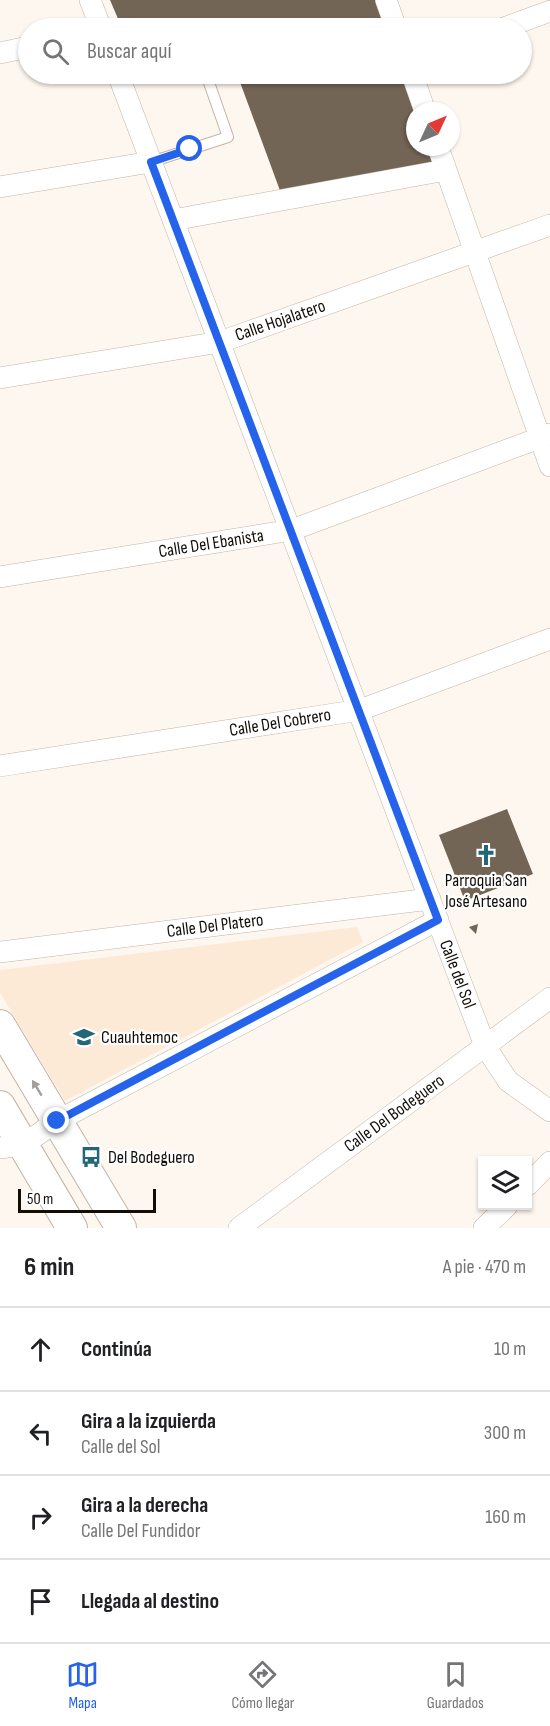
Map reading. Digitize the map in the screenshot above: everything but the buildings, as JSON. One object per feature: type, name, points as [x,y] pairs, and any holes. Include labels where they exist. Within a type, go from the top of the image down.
[{"type":"street","points":[[90,0],[97,18]]},
{"type":"street","points":[[386,0],[392,18]]},
{"type":"street","points":[[532,18],[550,12]]},
{"type":"street","points":[[0,53],[18,49]]},
{"type":"street","name":"Calle del Sol","points":[[122,84],[486,1046],[508,1081],[550,1111]]},
{"type":"street","points":[[416,84],[422,102]]},
{"type":"street","points":[[441,156],[545,436],[550,466]]},
{"type":"street","points":[[0,187],[151,162]]},
{"type":"street","points":[[173,220],[446,170]]},
{"type":"street","name":"Calle Hojalatero","points":[[0,378],[220,342],[550,225]]},
{"type":"street","name":"Calle Del Ebanista","points":[[0,577],[291,530],[545,436]]},
{"type":"street","name":"Calle Del Cobrero","points":[[0,766],[360,710],[550,639]]},
{"type":"street","name":"Calle Del Platero","points":[[0,952],[430,899]]},
{"type":"street","points":[[12,1147],[438,920]]},
{"type":"street","name":"Calle Del Bodeguero","points":[[239,1228],[550,998]]},
{"type":"street","points":[[0,1025],[121,1228]]},
{"type":"street","points":[[0,1106],[12,1147],[72,1228]]},
{"type":"street","points":[[532,1181],[550,1162]]},
{"type":"street","points":[[484,1228],[503,1210]]},
{"type":"lane","points":[[151,162],[228,137],[209,84]]},
{"type":"shaded area","points":[[357,927],[363,942],[65,1101],[0,993],[0,970]]},
{"type":"place","name":"Parroquia San José Artesano","points":[[486,855]]},
{"type":"place","name":"Cuauhtemoc","points":[[84,1037]]},
{"type":"place","name":"Del Bodeguero","points":[[91,1157]]},
{"type":"route","points":[[57,1121],[438,920],[151,162],[190,149]]}]
